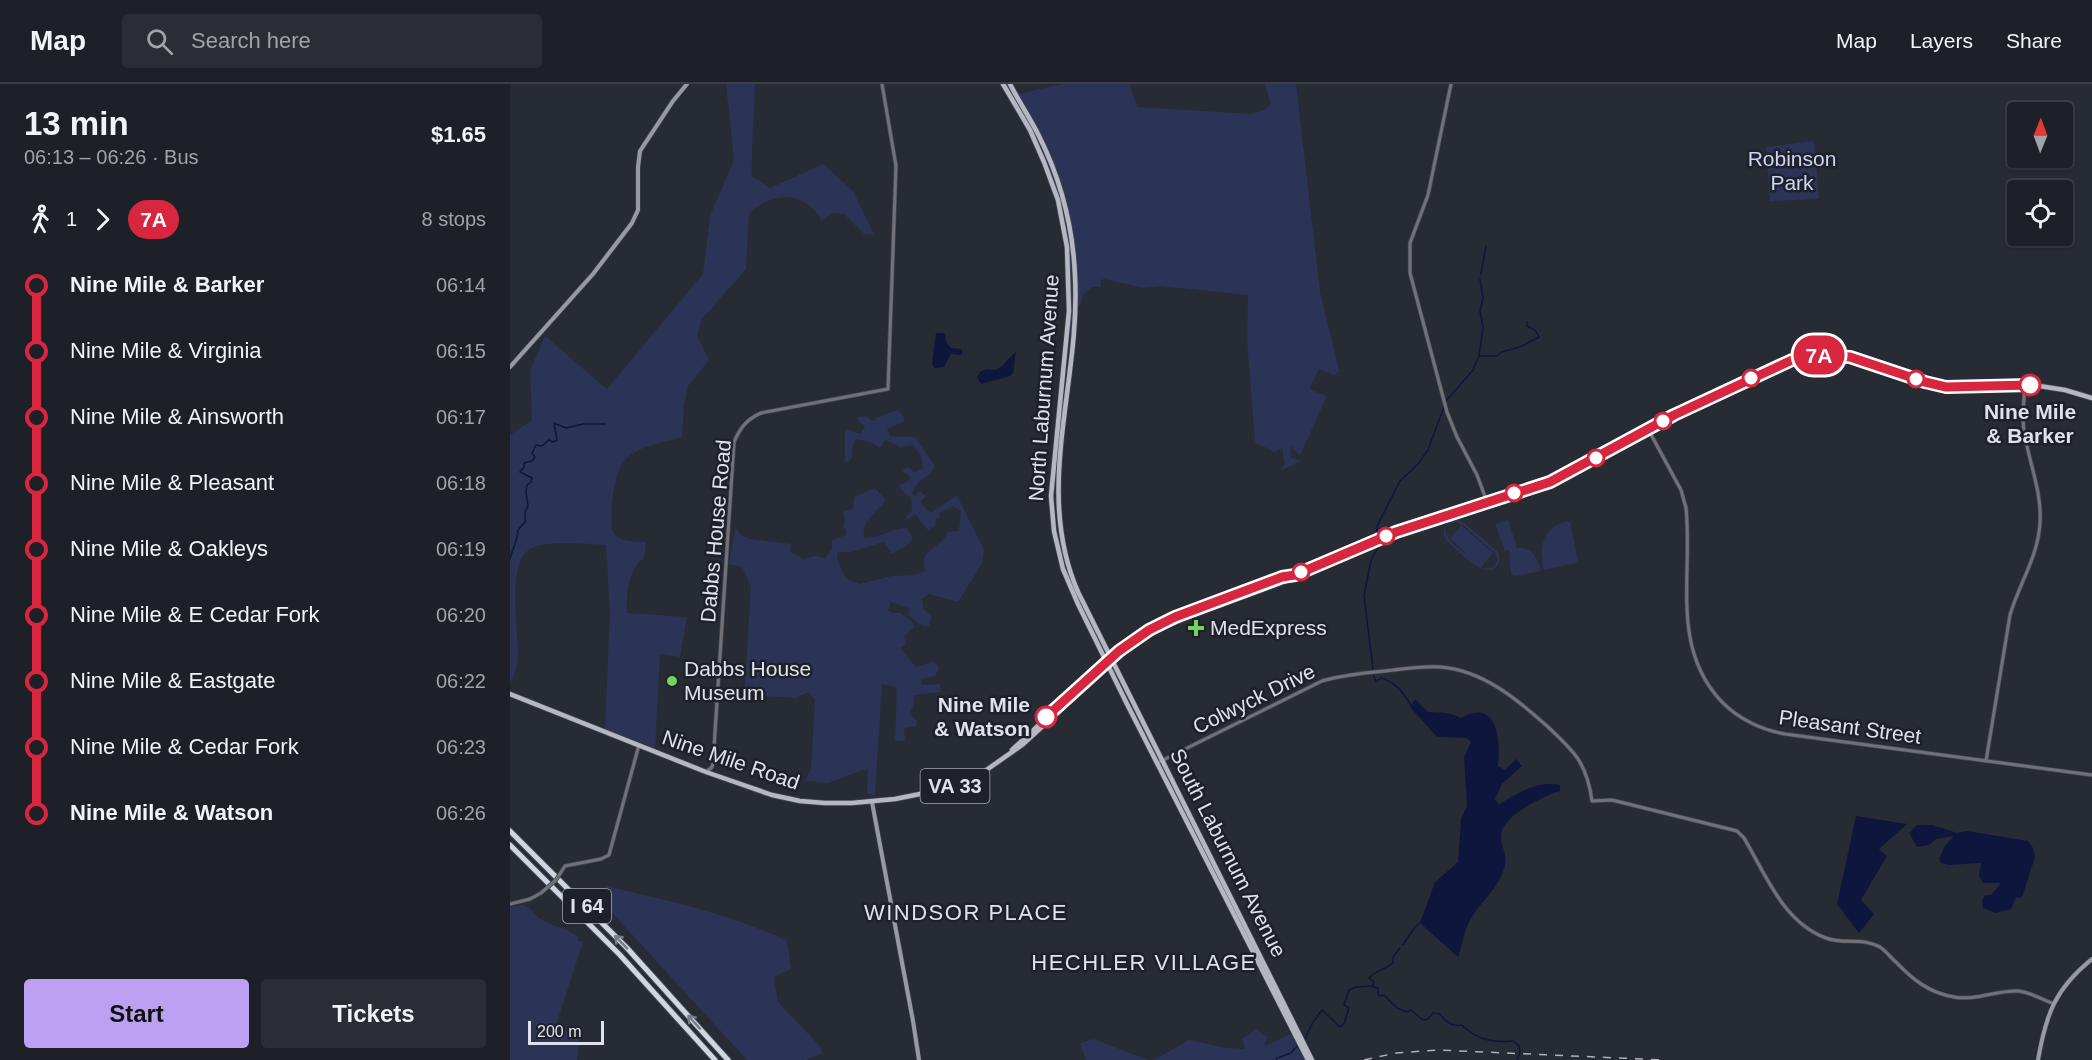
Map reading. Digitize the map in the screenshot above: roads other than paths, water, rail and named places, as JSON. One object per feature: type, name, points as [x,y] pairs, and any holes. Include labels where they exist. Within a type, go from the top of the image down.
[{"type":"highway","name":"I 64","points":[[510,831],[627,948],[728,1060]]},
{"type":"highway","name":"I 64","points":[[510,845],[620,955],[715,1060]]},
{"type":"main road","points":[[510,367],[593,274],[632,223],[638,210],[640,151],[687,84]]},
{"type":"main road","name":"North Laburnum Avenue","points":[[1003,84],[1042,156],[1058,200],[1065,234],[1070,300],[1052,484],[1052,519],[1065,576],[1110,662]]},
{"type":"main road","name":"North Laburnum Avenue","points":[[1010,84],[1051,162],[1071,232],[1076,307],[1058,475],[1058,516],[1062,545],[1070,571],[1110,662]]},
{"type":"main road","name":"Nine Mile Road","points":[[510,694],[706,772],[786,799],[816,803],[872,802],[910,797],[961,784],[985,771],[1036,733],[1139,636],[1171,619],[1290,574],[1295,575],[1396,532],[1550,482],[1648,429],[1773,367],[1810,356],[1835,355],[1862,360],[1905,376],[1946,387],[2025,385],[2056,388],[2092,398]]},
{"type":"main road","name":"South Laburnum Avenue","points":[[1110,662],[1157,763],[1310,1060]]},
{"type":"main road","name":"South Laburnum Avenue","points":[[1110,662],[1163,760],[1310,1060]]},
{"type":"main road","points":[[1130,709],[1136,716],[1141,717]]},
{"type":"main road","points":[[872,802],[919,1060]]},
{"type":"main road","points":[[2038,1060],[2044,1025],[2052,1003],[2067,982],[2092,959]]},
{"type":"street","name":"Dabbs House Road","points":[[706,772],[713,763],[734,442],[738,433],[746,423],[762,414],[888,390],[896,166],[882,84]]},
{"type":"street","points":[[1451,84],[1428,195],[1410,245],[1409,264],[1447,412],[1457,437],[1478,475],[1487,502]]},
{"type":"street","points":[[1986,761],[2010,615],[2032,562],[2040,528],[2039,501],[2024,431],[2025,385]]},
{"type":"street","name":"Pleasant Street","points":[[1648,429],[1681,490],[1686,508],[1688,625],[1692,650],[1704,678],[1725,705],[1750,723],[1781,733],[2092,775]]},
{"type":"street","name":"Colwyck Drive","points":[[1157,763],[1322,681],[1354,674],[1418,667],[1441,668],[1463,673],[1494,685],[1524,705],[1578,757],[1587,774],[1592,801],[1606,799],[1621,802],[1737,831],[1748,845],[1780,901],[1794,917],[1810,929],[1828,939],[1878,946],[1909,976],[1930,990],[1943,995],[1965,998],[2019,992],[2052,1003]]},
{"type":"street","points":[[510,904],[530,899],[541,893],[556,880],[565,866],[609,855],[639,745]]},
{"type":"waterway","points":[[1481,274],[1486,246]]},
{"type":"waterway","points":[[1446,401],[1473,370],[1479,356],[1483,327],[1480,311],[1483,298],[1480,279]]},
{"type":"waterway","points":[[1480,356],[1497,356],[1501,352],[1520,347],[1539,337],[1535,330],[1527,326],[1527,322]]},
{"type":"waterway","points":[[1377,534],[1377,526],[1400,481],[1418,464],[1428,450],[1444,407]]},
{"type":"waterway","points":[[510,559],[518,530],[525,522],[525,512],[528,506],[527,485],[532,478],[520,472],[524,463],[532,461],[535,457],[532,453],[536,445],[542,446],[549,440],[553,442],[557,440],[554,423],[566,428],[583,424],[605,424]]},
{"type":"waterway","points":[[1373,669],[1364,596],[1371,560],[1379,546]]},
{"type":"waterway","points":[[1374,676],[1376,682],[1381,678],[1395,685],[1411,705]]},
{"type":"waterway","points":[[1403,945],[1420,923]]},
{"type":"waterway","points":[[1305,1039],[1322,1010],[1340,1027],[1344,1024],[1349,1008],[1344,1005],[1349,990],[1372,986],[1374,982],[1369,978],[1393,963],[1393,957],[1400,948]]},
{"type":"waterway","points":[[1372,986],[1378,988],[1378,994],[1384,995],[1397,1008],[1407,1012],[1411,1010],[1423,1020],[1428,1019],[1433,1013],[1440,1014],[1450,1023],[1462,1025],[1479,1037],[1492,1041],[1513,1041],[1519,1046],[1520,1052],[1517,1060]]},
{"type":"waterway","points":[[1276,1060],[1291,1053],[1297,1046]]},
{"type":"railway","points":[[1364,1060],[1396,1053],[1438,1050],[1664,1060]]},
{"type":"place","name":"Nine Mile & Barker","points":[[2030,385]]},
{"type":"place","name":"MedExpress","points":[[1196,628]]},
{"type":"place","name":"Dabbs House Museum","points":[[672,681]]},
{"type":"place","name":"Nine Mile & Watson","points":[[1046,717]]},
{"type":"district","name":"WINDSOR PLACE","points":[[966,912]]},
{"type":"district","name":"HECHLER VILLAGE","points":[[1144,962]]},
{"type":"park label","name":"Robinson Park","points":[[1792,171]]}]
